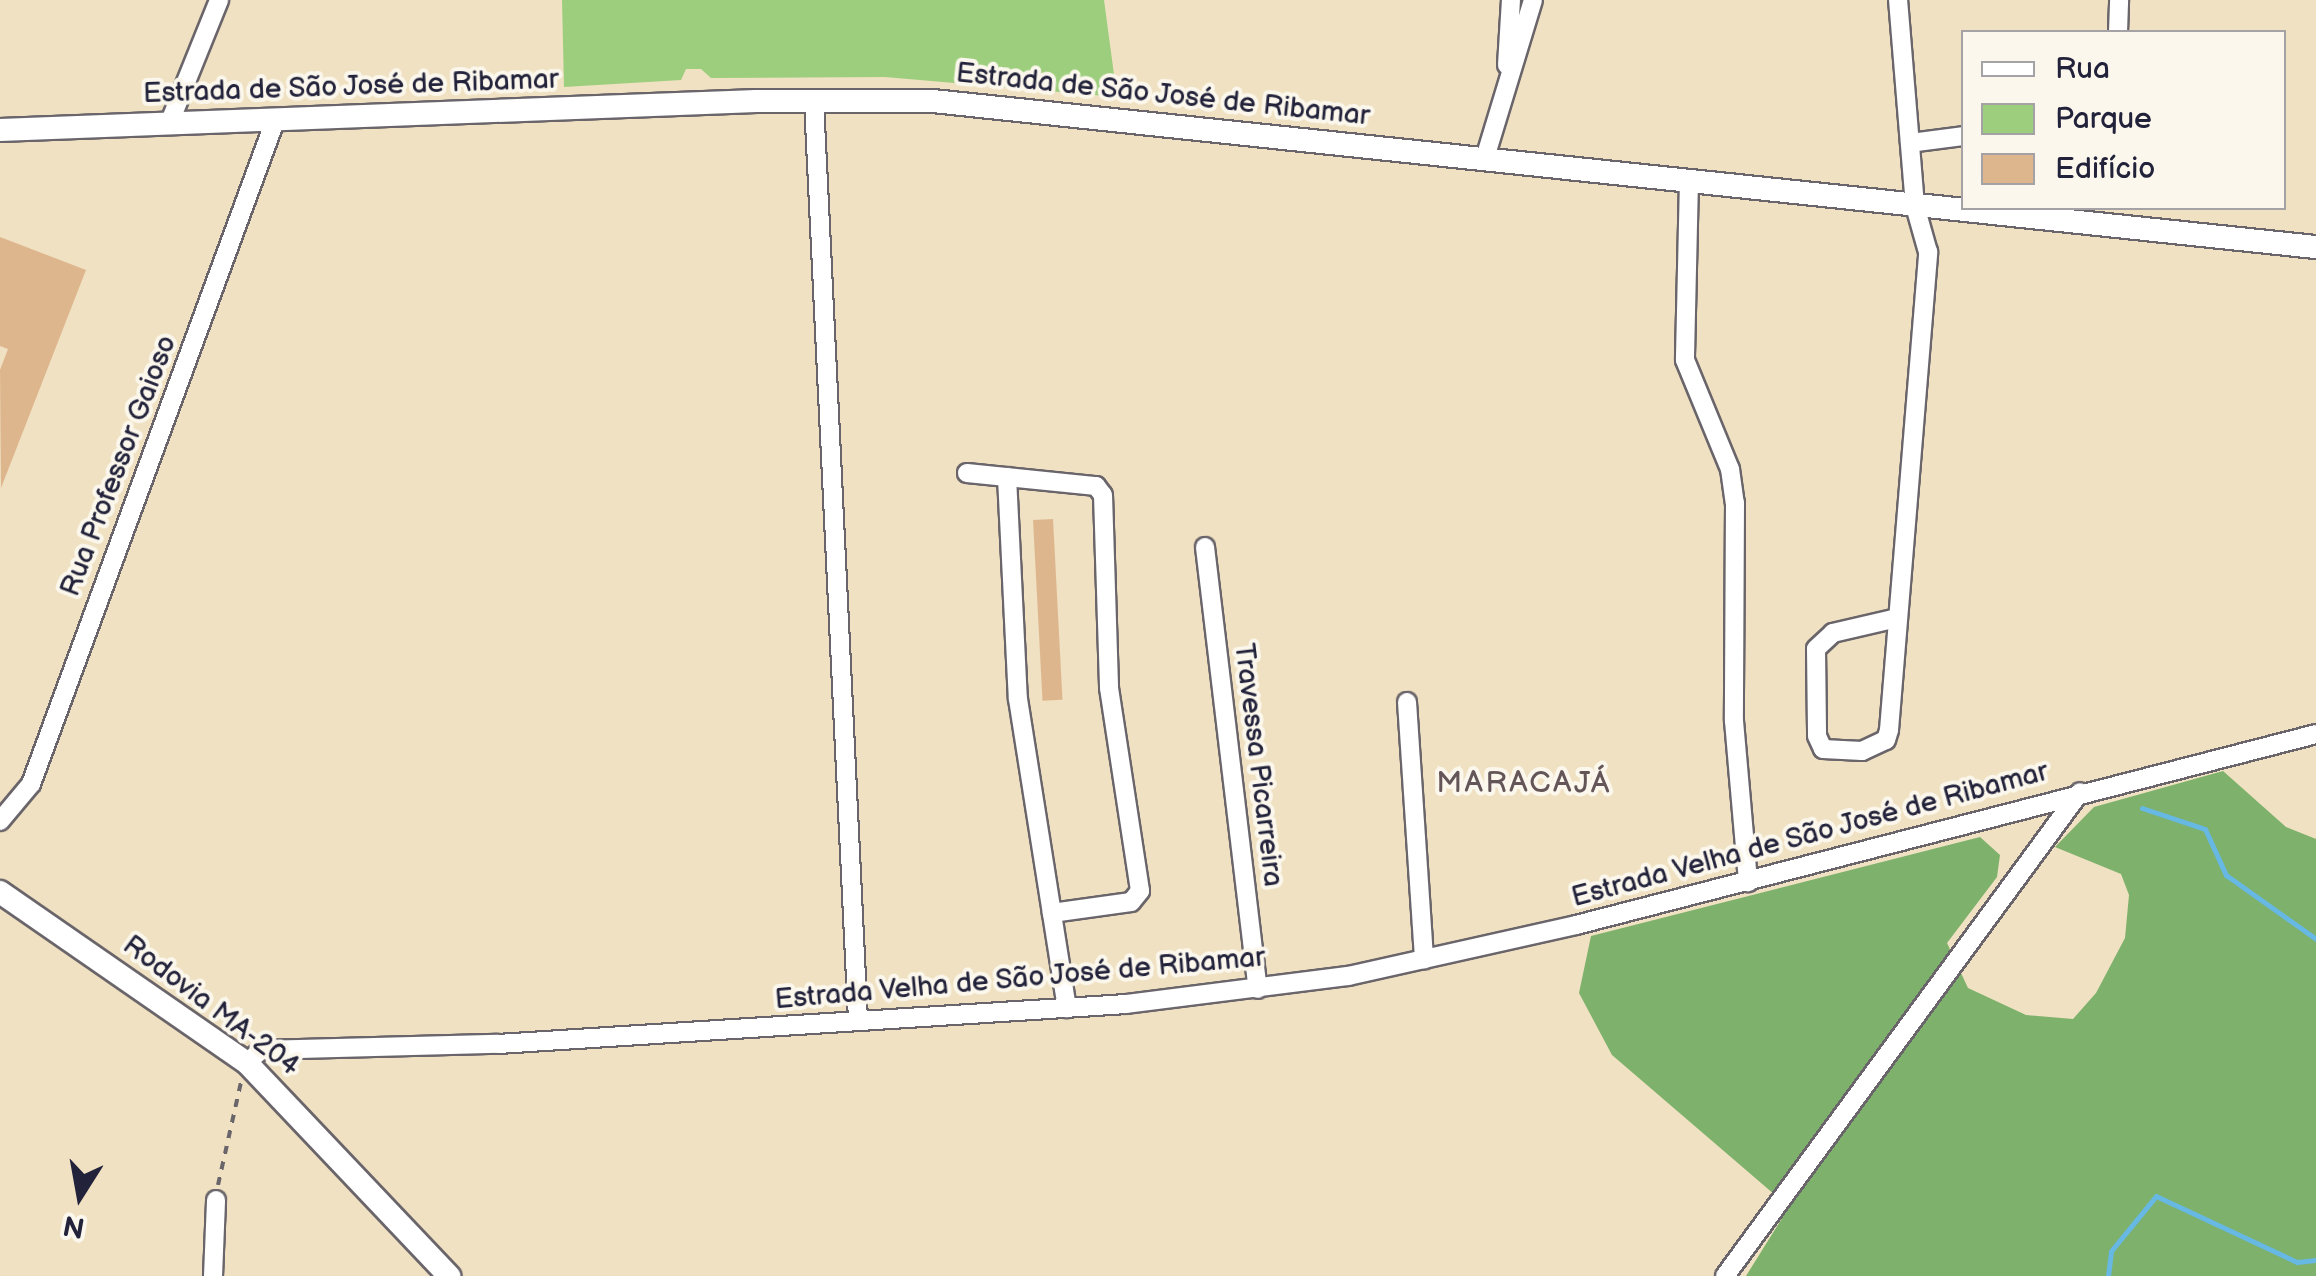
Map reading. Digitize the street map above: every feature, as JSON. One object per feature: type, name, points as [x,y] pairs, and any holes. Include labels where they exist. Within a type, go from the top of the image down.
[{"type":"main road","name":"Estrada de São José de Ribamar","points":[[0,130],[814,100],[954,103],[2316,247]]},
{"type":"main road","name":"Rodovia MA-204","points":[[0,892],[247,1063],[449,1276]]},
{"type":"street","points":[[170,124],[219,0]]},
{"type":"street","points":[[1506,75],[1511,0]]},
{"type":"street","points":[[1485,158],[1506,75],[1533,0]]},
{"type":"street","points":[[1893,619],[1832,633],[1816,649],[1814,702],[1824,750],[1862,752],[1886,740],[1893,619],[1928,252],[1915,206],[1898,0]]},
{"type":"street","points":[[2118,30],[2119,0]]},
{"type":"street","points":[[814,100],[858,1021]]},
{"type":"street","name":"Rua Professor Gaioso","points":[[0,821],[31,784],[275,120]]},
{"type":"street","points":[[1910,143],[1961,136]]},
{"type":"street","points":[[1689,180],[1685,360],[1690,386],[1730,469],[1735,503],[1734,721],[1748,882]]},
{"type":"street","points":[[966,473],[1096,486],[1103,494],[1109,688],[1140,892],[1131,902],[1052,914]]},
{"type":"street","points":[[1007,477],[1018,699],[1066,1008]]},
{"type":"street","name":"Travessa Picarreira","points":[[1205,547],[1258,990]]},
{"type":"street","points":[[1407,702],[1424,959]]},
{"type":"street","name":"Estrada Velha de São José de Ribamar","points":[[247,1063],[261,1050],[406,1048],[858,1021],[1066,1008],[1258,990],[1424,959],[1748,882],[2080,792],[2316,734]]},
{"type":"street","name":"Estrada Velha de São José de Ribamar","points":[[1725,1276],[2080,792]]},
{"type":"street","points":[[212,1276],[216,1200]]},
{"type":"path","points":[[216,1200],[236,1096]]},
{"type":"green space","points":[[562,0],[1104,0],[1117,97],[885,77],[711,78],[701,69],[686,69],[681,80],[564,87]]},
{"type":"green space","points":[[2223,771],[2286,827],[2316,839],[2316,1276],[1746,1276],[1789,1207],[1612,1055],[1579,993],[1591,936],[1980,837],[2000,855],[1997,877],[1947,943],[1968,988],[2026,1015],[2073,1019],[2096,993],[2125,938],[2129,895],[2121,874],[2055,847],[2094,807]]},
{"type":"building","points":[[0,237],[86,270],[1,488],[0,370],[8,349],[0,346]]},
{"type":"building","points":[[1053,519],[1062,700],[1043,701],[1033,520]]},
{"type":"waterway","points":[[2142,808],[2205,829],[2226,875],[2316,939]]},
{"type":"waterway","points":[[2108,1276],[2111,1251],[2156,1196],[2297,1262],[2316,1260]]},
{"type":"district","name":"MARACAJÁ","points":[[1524,783]]}]
